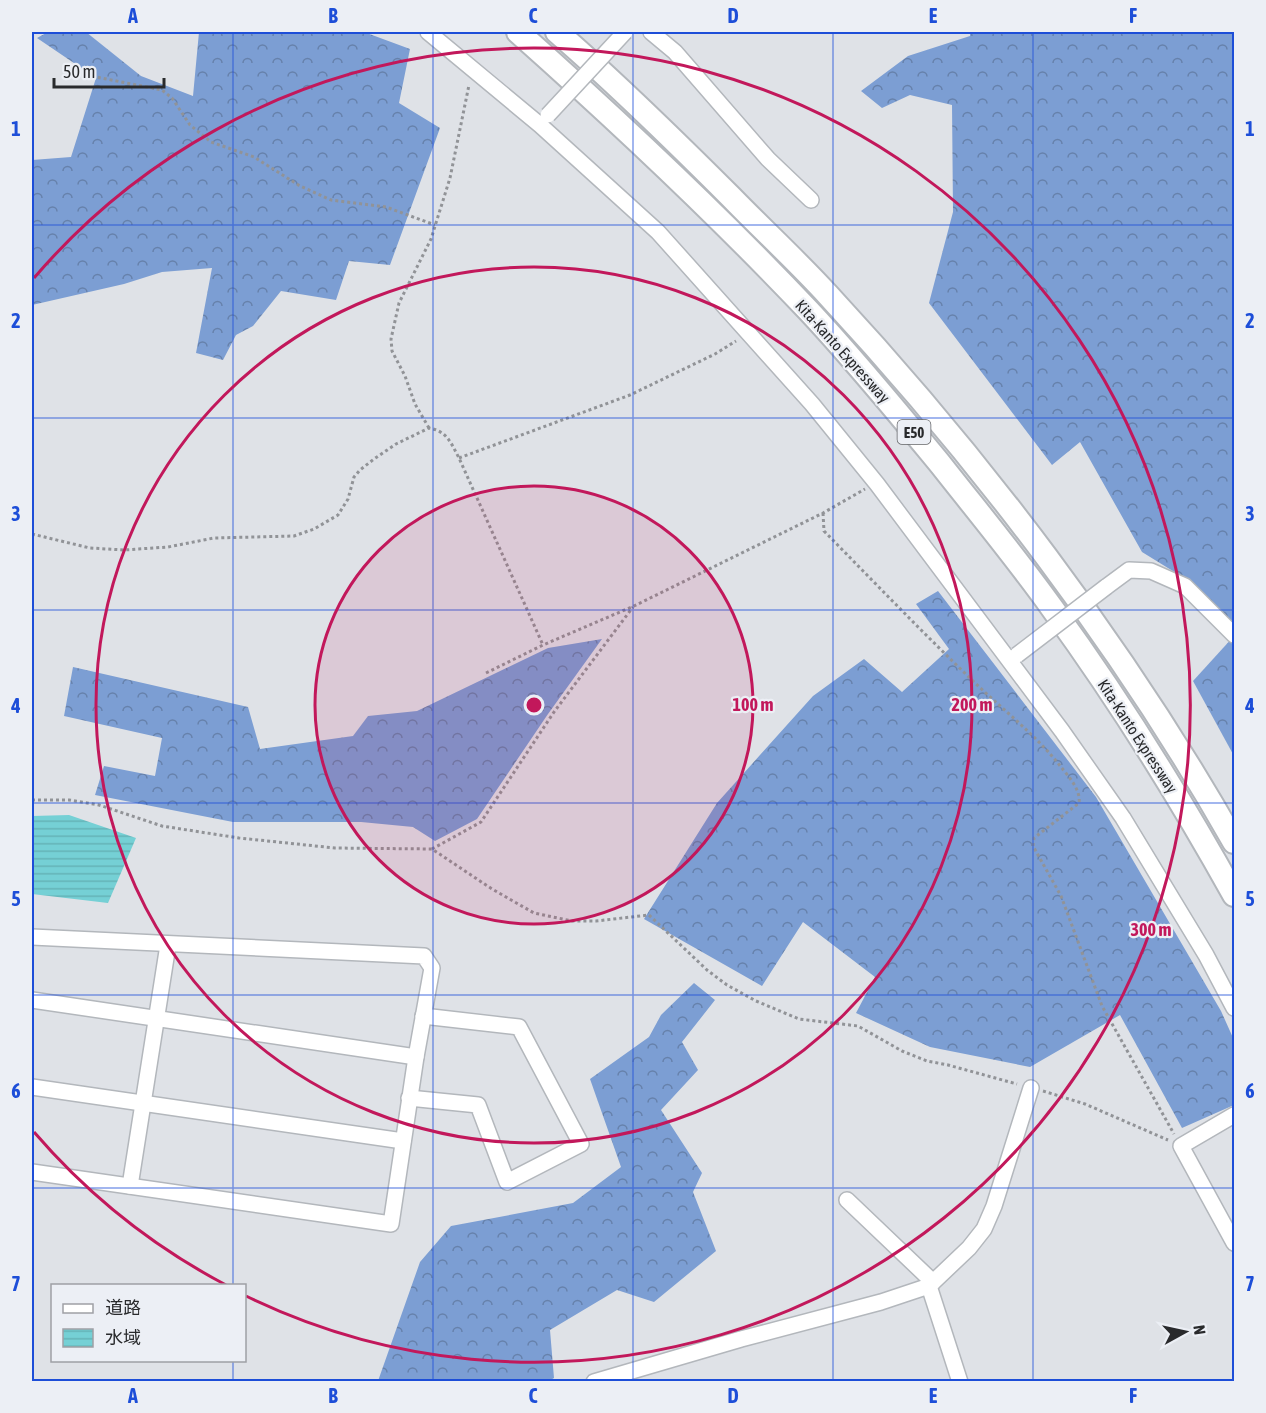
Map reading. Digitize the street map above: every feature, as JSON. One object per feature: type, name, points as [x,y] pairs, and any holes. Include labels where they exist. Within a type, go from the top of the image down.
[{"type":"highway","name":"Kita-Kanto Expressway","points":[[518,32],[708,208],[810,312],[896,410],[1058,617],[1128,717],[1200,834],[1234,895]]},
{"type":"highway","name":"Kita-Kanto Expressway","points":[[557,32],[617,84],[828,294],[914,392],[1074,593],[1148,702],[1234,842]]},
{"type":"street","points":[[428,32],[544,120],[658,232],[748,331],[877,484],[1013,658],[1123,818],[1206,955],[1234,1008]]},
{"type":"street","points":[[544,120],[625,32]]},
{"type":"street","points":[[651,32],[675,52],[768,159],[812,200]]},
{"type":"street","points":[[1013,658],[1129,570],[1150,571],[1185,586],[1234,635]]},
{"type":"street","points":[[32,937],[424,956],[432,968],[416,1057],[392,1224],[32,1172]]},
{"type":"street","points":[[130,1186],[168,945]]},
{"type":"street","points":[[32,1000],[416,1057]]},
{"type":"street","points":[[410,1098],[478,1104],[507,1182],[582,1144],[519,1027],[423,1016]]},
{"type":"street","points":[[32,1087],[403,1141]]},
{"type":"street","points":[[594,1382],[741,1339],[881,1302],[931,1284],[969,1248],[984,1229],[994,1206],[1031,1088]]},
{"type":"street","points":[[1234,1115],[1181,1146],[1234,1243]]},
{"type":"street","points":[[847,1200],[931,1284],[960,1382]]},
{"type":"path","points":[[429,428],[415,404],[405,376],[392,351],[391,339],[399,303],[431,239],[450,178],[473,68]]},
{"type":"path","points":[[86,75],[168,93],[190,125],[200,135],[222,147],[254,157],[316,194],[344,202],[386,207],[435,225]]},
{"type":"path","points":[[459,458],[630,395],[715,354],[734,343],[748,331]]},
{"type":"path","points":[[32,534],[90,548],[124,550],[168,547],[214,538],[294,536],[314,529],[338,515],[348,499],[354,477],[360,470],[396,444],[429,428],[438,429],[447,436],[459,458],[543,645]]},
{"type":"path","points":[[486,673],[543,645],[634,606],[877,484]]},
{"type":"path","points":[[823,513],[824,531],[944,652],[1024,727],[1061,766],[1077,788],[1080,796],[1079,802],[1034,838],[1033,846],[1061,896],[1102,1006],[1181,1146]]},
{"type":"path","points":[[32,800],[69,800],[99,805],[162,826],[239,838],[335,848],[432,849],[481,822],[554,712],[634,606]]},
{"type":"path","points":[[432,849],[492,889],[534,913],[572,921],[596,921],[649,915],[685,951],[727,985],[780,1012],[799,1018],[858,1026],[902,1052],[927,1061],[1085,1104],[1181,1146]]},
{"type":"green space","points":[[48,32],[86,32],[141,76],[193,96],[199,32],[364,32],[410,49],[399,103],[440,128],[390,265],[349,261],[336,300],[281,291],[253,326],[236,335],[223,360],[196,353],[212,268],[162,272],[124,284],[32,305],[32,160],[71,157],[96,78],[37,38]]},
{"type":"green space","points":[[970,32],[1234,32],[1234,626],[1189,581],[1142,552],[1080,442],[1052,465],[929,303],[953,212],[952,105],[910,95],[882,108],[861,91],[908,56],[970,36]]},
{"type":"green space","points":[[938,591],[1096,797],[1221,1011],[1234,1040],[1234,1105],[1182,1128],[1120,1015],[1030,1067],[930,1047],[856,1013],[875,977],[803,922],[762,986],[644,919],[717,803],[813,696],[864,659],[902,692],[949,649],[916,604]]},
{"type":"green space","points":[[1234,636],[1234,756],[1193,681]]},
{"type":"green space","points":[[602,639],[477,819],[435,841],[413,827],[361,822],[233,822],[95,795],[104,766],[155,776],[162,738],[64,716],[73,667],[248,707],[260,749],[353,736],[368,716],[417,711],[548,648]]},
{"type":"green space","points":[[694,983],[715,1000],[682,1042],[698,1070],[661,1110],[702,1173],[693,1192],[716,1251],[654,1302],[617,1290],[550,1330],[554,1378],[549,1381],[378,1381],[420,1262],[451,1226],[573,1203],[621,1167],[590,1079],[649,1037],[661,1015]]},
{"type":"water","points":[[69,815],[136,838],[108,903],[32,894],[32,816]]}]
